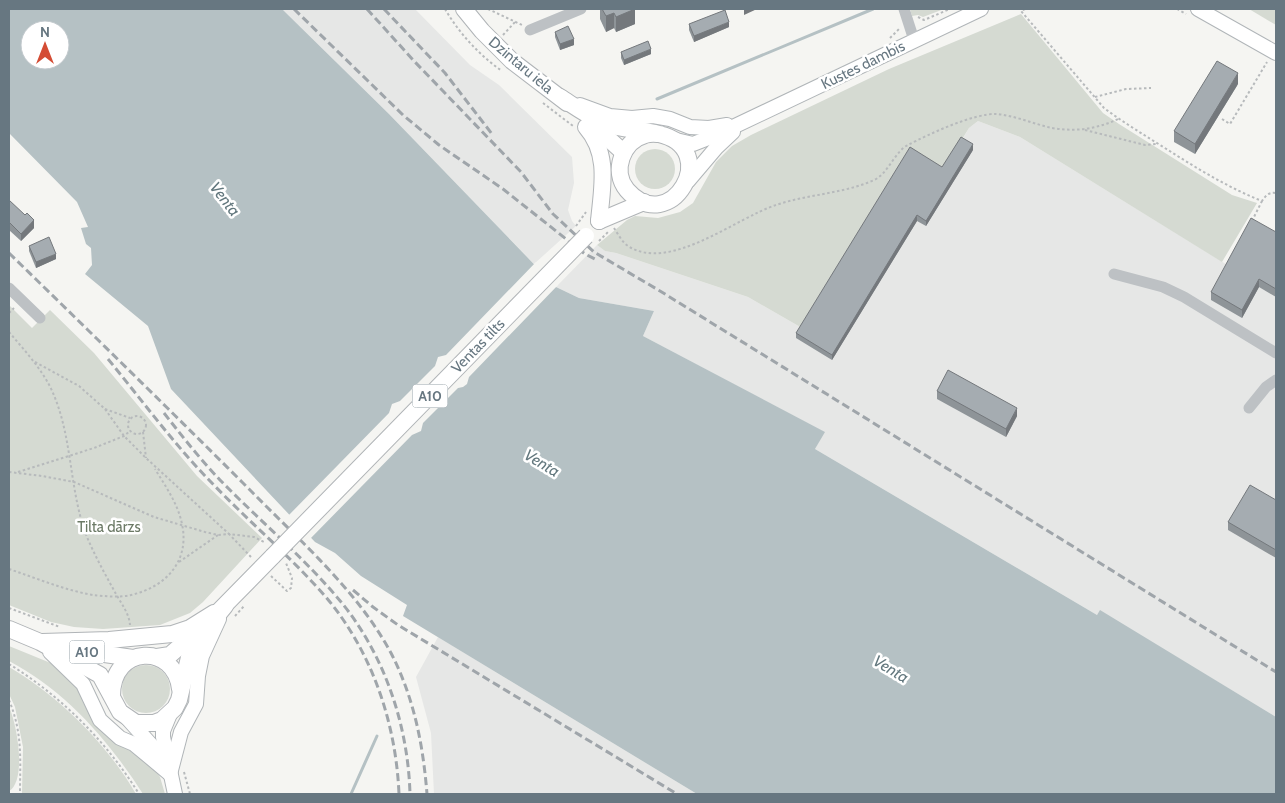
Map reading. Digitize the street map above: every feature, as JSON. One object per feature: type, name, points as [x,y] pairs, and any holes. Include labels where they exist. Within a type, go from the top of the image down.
[{"type":"highway","name":"Dzintaru iela","points":[[464,9],[482,31],[512,61],[560,97]]},
{"type":"highway","points":[[560,97],[623,152],[633,141],[646,134],[668,137]]},
{"type":"highway","points":[[560,97],[604,123],[668,137],[685,152],[690,166],[688,181]]},
{"type":"highway","points":[[560,97],[591,132],[599,145],[602,159],[599,221]]},
{"type":"highway","name":"A10","points":[[599,221],[620,174],[623,152]]},
{"type":"highway","points":[[620,174],[624,186],[632,196],[644,202]]},
{"type":"highway","name":"A10","points":[[599,221],[644,202],[657,204],[670,200],[681,192],[688,181]]},
{"type":"highway","name":"Ventas tilts","points":[[280,560],[591,240],[599,221]]},
{"type":"highway","name":"A10","points":[[170,714],[178,700],[190,653],[198,639],[229,613],[280,560]]},
{"type":"highway","points":[[40,642],[109,640],[172,634],[229,613]]},
{"type":"highway","name":"A10","points":[[112,696],[112,684],[116,673],[124,664],[141,656],[157,657],[170,655],[229,613]]},
{"type":"highway","name":"A10","points":[[9,629],[40,642],[100,675],[120,712],[127,718]]},
{"type":"highway","name":"A10","points":[[40,642],[80,651],[134,658]]},
{"type":"highway","points":[[157,657],[167,663],[174,671],[179,681],[180,692]]},
{"type":"highway","points":[[127,718],[145,724],[162,720],[170,714]]},
{"type":"main road","name":"Kustes dambis","points":[[745,122],[981,9]]},
{"type":"main road","points":[[1198,9],[1272,58]]},
{"type":"main road","points":[[560,97],[610,116],[632,118],[653,116],[670,119],[690,127],[709,128],[745,122]]},
{"type":"main road","points":[[668,137],[693,144],[745,122]]},
{"type":"main road","points":[[688,181],[716,148],[745,122]]},
{"type":"main road","points":[[175,794],[181,732],[196,704],[202,656],[229,613]]},
{"type":"main road","points":[[40,642],[82,684],[100,720],[115,734],[177,772]]},
{"type":"main road","points":[[170,714],[163,730],[177,772]]},
{"type":"main road","points":[[127,718],[177,772]]},
{"type":"street","points":[[530,30],[581,9]]},
{"type":"street","points":[[904,17],[914,40]]},
{"type":"street","points":[[1114,274],[1163,287],[1184,297],[1276,353]]},
{"type":"street","points":[[9,288],[40,318]]},
{"type":"street","points":[[1249,408],[1266,387],[1276,380]]},
{"type":"street","points":[[1266,387],[1276,394]]},
{"type":"path","points":[[488,9],[530,30]]},
{"type":"path","points":[[888,38],[899,30],[904,17],[918,16],[924,20],[950,9]]},
{"type":"path","points":[[1025,9],[1021,10],[1104,108],[1204,172],[1262,201]]},
{"type":"path","points":[[504,35],[515,22]]},
{"type":"path","points":[[1222,119],[1230,124],[1272,58]]},
{"type":"path","points":[[1095,97],[1126,90],[1151,88]]},
{"type":"path","points":[[591,240],[613,228],[626,244],[637,250],[653,253],[672,251],[697,242],[775,205],[877,179],[905,146],[976,116],[996,114],[1053,128],[1083,130],[1145,145],[1158,144]]},
{"type":"path","points":[[1083,130],[1104,125],[1118,118]]},
{"type":"path","points":[[1251,223],[1267,195],[1272,192],[1276,193]]},
{"type":"path","points":[[9,332],[33,361],[53,392],[63,422],[70,455],[78,513],[88,538],[129,616],[130,630]]},
{"type":"path","points":[[33,361],[79,386],[105,409],[124,436],[154,467],[229,534],[251,557]]},
{"type":"path","points":[[105,409],[130,418],[137,415],[144,418],[146,425],[143,432],[146,458]]},
{"type":"path","points":[[130,418],[128,425],[130,431],[137,434],[143,432]]},
{"type":"path","points":[[16,473],[23,469],[124,436],[130,431]]},
{"type":"path","points":[[9,569],[67,589],[93,595],[130,596],[145,591],[162,581],[174,570],[179,562],[183,545],[182,526],[178,508],[154,467]]},
{"type":"path","points":[[9,472],[74,482],[154,517],[182,526],[218,535],[229,534],[254,537],[264,542]]},
{"type":"path","points":[[179,562],[218,535]]},
{"type":"path","points":[[271,576],[287,591],[290,588],[292,578],[280,560]]},
{"type":"path","points":[[229,613],[246,605]]},
{"type":"path","points":[[9,608],[60,628]]},
{"type":"path","points":[[9,664],[50,693],[75,716],[112,757],[138,794]]},
{"type":"path","points":[[9,700],[16,721],[20,746],[20,794]]},
{"type":"path","points":[[177,772],[190,794]]},
{"type":"shaded area","points":[[282,9],[415,9],[470,65],[499,85],[572,157],[574,183],[568,210],[576,226],[534,264],[389,114]]},
{"type":"shaded area","points":[[978,121],[1020,137],[1229,266],[1276,240],[1276,717],[1100,611],[1097,615],[815,449],[824,432],[643,336],[654,311],[579,298],[556,287],[597,245],[605,251],[748,297],[802,328],[961,142],[969,128]]},
{"type":"shaded area","points":[[438,637],[697,794],[434,794],[431,733],[416,677]]},
{"type":"green space","points":[[910,9],[944,9],[923,17],[918,15],[912,16]]},
{"type":"green space","points":[[1249,9],[1276,9],[1276,25]]},
{"type":"green space","points":[[1021,14],[1103,113],[1232,195],[1257,203],[1222,262],[1020,137],[978,121],[969,128],[942,172],[802,328],[748,297],[605,251],[597,245],[627,220],[635,216],[658,218],[680,212],[693,203],[716,162],[732,146],[751,135],[889,69]]},
{"type":"green space","points":[[659,149],[666,152],[672,158],[675,169],[674,177],[666,186],[659,189],[651,189],[644,186],[636,177],[635,165],[638,158],[647,150]]},
{"type":"green space","name":"Tilta dārzs","points":[[9,305],[32,328],[50,310],[94,353],[197,476],[262,538],[203,602],[190,613],[160,625],[103,629],[74,627],[51,622],[9,605]]},
{"type":"green space","points":[[9,646],[58,666],[75,680],[97,720],[153,767],[160,777],[165,794],[143,794],[116,755],[85,719],[49,687],[9,661]]},
{"type":"green space","points":[[146,665],[155,667],[163,672],[168,680],[170,689],[168,698],[163,706],[155,711],[146,713],[137,711],[129,706],[124,698],[122,689],[124,680],[129,672],[137,667]]},
{"type":"green space","points":[[9,667],[46,692],[96,739],[111,757],[136,794],[22,794],[23,747],[15,707],[9,694]]},
{"type":"green space","points":[[9,707],[15,726],[19,765],[18,776],[9,791]]},
{"type":"water","name":"Venta","points":[[9,9],[282,9],[389,114],[556,287],[579,298],[654,311],[643,336],[825,432],[815,449],[1097,615],[1100,610],[1276,717],[1276,794],[697,794],[403,616],[407,605],[361,576],[335,553],[315,542],[171,389],[148,326],[85,274],[92,265],[91,248],[86,244],[81,228],[88,227],[77,202],[9,133]]},
{"type":"pier","points":[[536,262],[558,285],[469,377],[467,384],[458,388],[423,423],[421,431],[412,435],[309,540],[288,516],[389,413],[392,404],[400,401],[435,366],[438,357],[446,355]]},
{"type":"building","points":[[602,9],[635,9],[616,17],[614,13],[606,16]]},
{"type":"building","points":[[725,10],[729,22],[694,36],[689,24]]},
{"type":"building","points":[[568,26],[574,39],[560,44],[555,32]]},
{"type":"building","points":[[648,41],[651,49],[624,60],[621,52]]},
{"type":"building","points":[[1217,61],[1238,73],[1195,144],[1174,131]]},
{"type":"building","points":[[961,137],[973,144],[926,221],[917,215],[832,355],[796,333],[910,147],[942,167]]},
{"type":"building","points":[[9,200],[25,215],[27,213],[34,220],[21,234],[9,222]]},
{"type":"building","points":[[1251,218],[1276,232],[1276,289],[1259,279],[1242,310],[1211,292]]},
{"type":"building","points":[[49,237],[56,254],[36,262],[29,246]]},
{"type":"building","points":[[948,370],[1017,408],[1006,429],[937,391]]},
{"type":"building","points":[[1250,485],[1276,500],[1276,550],[1228,522]]},
{"type":"waterway","points":[[657,99],[873,9]]},
{"type":"waterway","points":[[351,794],[377,736]]},
{"type":"railway","points":[[294,9],[403,115],[439,145],[503,189],[585,254],[595,259]]},
{"type":"railway","points":[[367,9],[414,61],[521,172],[553,214],[594,252],[1276,672]]},
{"type":"railway","points":[[384,9],[445,73],[492,134]]},
{"type":"railway","points":[[9,253],[327,567],[362,608],[391,653],[406,687],[420,739],[427,794]]},
{"type":"railway","points":[[108,359],[196,466],[283,552],[325,596],[342,617],[368,664],[387,715],[397,767],[399,794]]},
{"type":"railway","points":[[164,413],[213,472],[308,566],[353,617],[380,664],[390,689],[404,741],[410,794]]},
{"type":"railway","points":[[353,590],[398,625],[677,794]]}]
